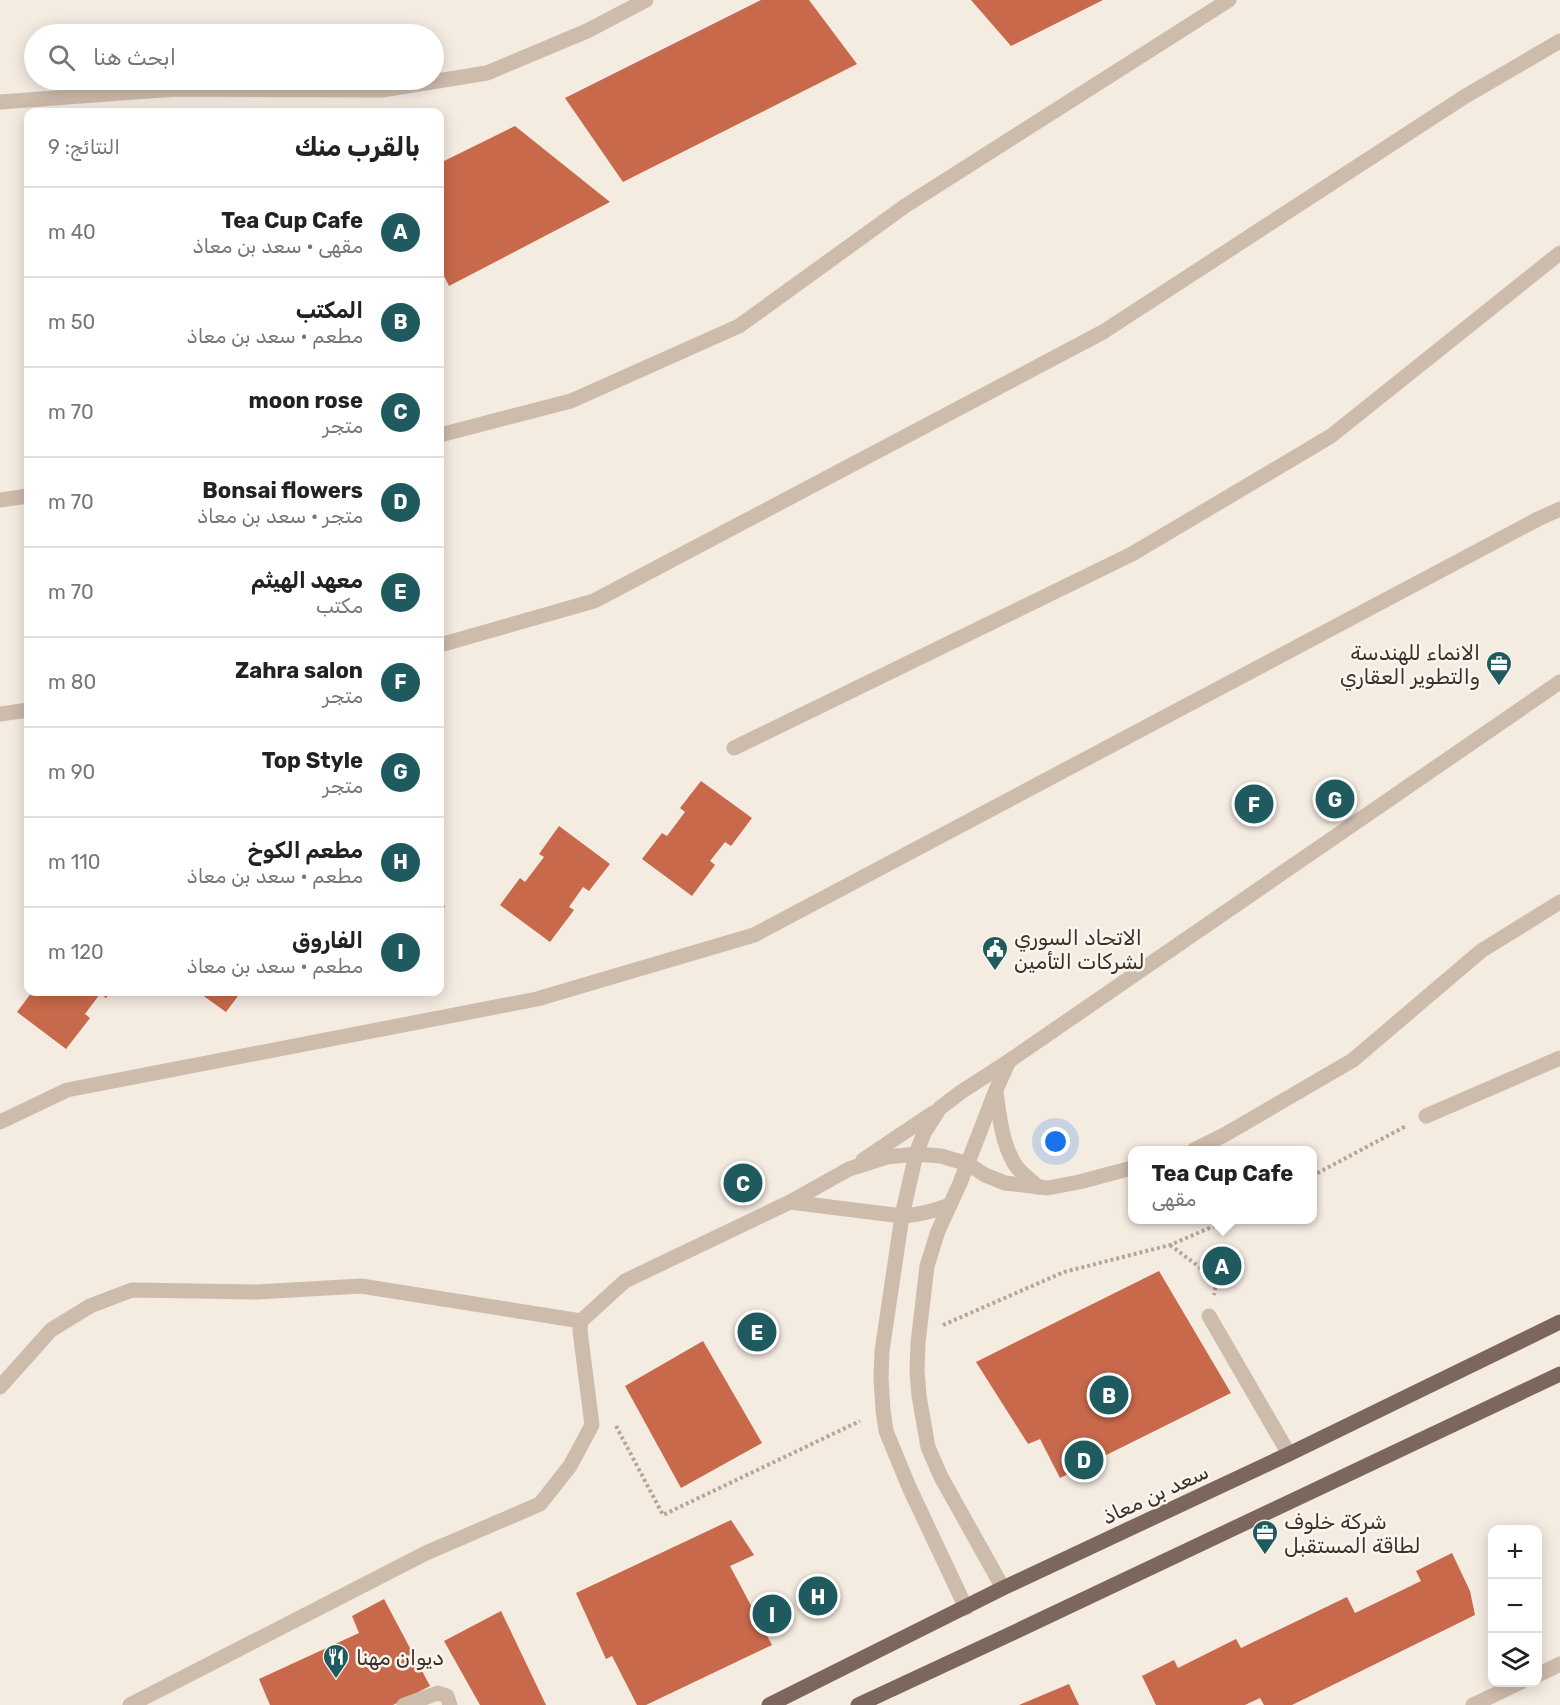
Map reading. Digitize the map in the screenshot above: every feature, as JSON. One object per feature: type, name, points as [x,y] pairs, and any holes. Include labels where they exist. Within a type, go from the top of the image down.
[{"type":"main road","name":"سعد بن معاذ","points":[[769,1705],[1003,1588],[1289,1454],[1560,1322]]},
{"type":"main road","points":[[858,1705],[1560,1374]]},
{"type":"street","points":[[444,80],[487,73],[587,31],[646,0]]},
{"type":"street","points":[[444,434],[571,401],[739,326],[905,206],[1229,0]]},
{"type":"street","points":[[444,644],[594,601],[1104,332],[1464,97],[1560,41]]},
{"type":"street","points":[[0,102],[162,90]]},
{"type":"street","points":[[734,748],[1132,554],[1331,435],[1560,253]]},
{"type":"street","points":[[0,500],[24,497]]},
{"type":"street","points":[[0,1122],[67,1090],[537,999],[754,935],[1560,509]]},
{"type":"street","points":[[130,1705],[426,1553],[540,1504],[570,1466],[592,1425],[580,1331],[581,1321],[625,1281],[790,1202],[849,1169],[1560,682]]},
{"type":"street","points":[[0,714],[24,711]]},
{"type":"street","points":[[1202,1146],[1353,1060],[1481,951],[1560,902]]},
{"type":"street","points":[[1426,1116],[1560,1058]]},
{"type":"street","points":[[1003,1588],[941,1478],[928,1447],[917,1371],[927,1266],[938,1231],[968,1164],[1009,1061]]},
{"type":"street","points":[[996,1090],[1005,1140],[1015,1164],[1038,1187]]},
{"type":"street","points":[[940,1108],[924,1133],[916,1154],[902,1216],[880,1378],[886,1431],[909,1487],[966,1608]]},
{"type":"street","points":[[849,1169],[887,1157],[916,1154],[941,1156],[968,1164],[985,1175],[1005,1183],[1048,1188],[1128,1169]]},
{"type":"street","points":[[790,1202],[902,1216],[936,1211],[950,1204]]},
{"type":"street","points":[[0,1387],[51,1330],[90,1306],[132,1290],[257,1292],[361,1286],[581,1321]]},
{"type":"street","points":[[1209,1316],[1289,1454]]},
{"type":"street","points":[[1542,1673],[1560,1664]]},
{"type":"street","points":[[1473,1705],[1512,1687]]},
{"type":"street","points":[[404,1705],[438,1692],[447,1696],[450,1705]]},
{"type":"path","points":[[1317,1173],[1426,1116]]},
{"type":"path","points":[[932,1330],[1064,1272],[1170,1245],[1219,1224]]},
{"type":"path","points":[[1170,1245],[1217,1281]]},
{"type":"path","points":[[612,1420],[663,1515],[883,1410]]},
{"type":"building","points":[[761,0],[809,0],[857,64],[623,182],[565,98]]},
{"type":"building","points":[[971,0],[1103,0],[1011,46]]},
{"type":"building","points":[[515,126],[610,202],[449,286],[444,276],[444,161]]},
{"type":"building","points":[[701,781],[752,818],[731,846],[725,842],[710,861],[715,865],[692,896],[642,859],[662,833],[667,836],[685,812],[680,808]]},
{"type":"building","points":[[559,826],[610,864],[589,891],[583,887],[569,907],[574,910],[550,942],[500,905],[520,878],[525,882],[544,857],[539,854]]},
{"type":"building","points":[[29,996],[98,996],[85,1014],[90,1018],[66,1049],[17,1012]]},
{"type":"building","points":[[204,996],[238,996],[226,1012]]},
{"type":"building","points":[[1159,1271],[1231,1393],[1060,1478],[1040,1439],[1028,1444],[976,1362]]},
{"type":"building","points":[[703,1341],[762,1443],[681,1488],[625,1386]]},
{"type":"building","points":[[731,1520],[754,1555],[730,1566],[772,1645],[646,1705],[637,1705],[612,1656],[606,1659],[576,1593]]},
{"type":"building","points":[[1452,1553],[1470,1591],[1475,1615],[1292,1705],[1264,1705],[1260,1698],[1245,1705],[1156,1705],[1142,1676],[1174,1660],[1178,1668],[1236,1639],[1241,1648],[1347,1597],[1355,1613],[1421,1581],[1416,1571]]},
{"type":"building","points":[[384,1599],[430,1686],[393,1705],[270,1705],[259,1679],[359,1633],[352,1616]]},
{"type":"building","points":[[501,1611],[546,1705],[480,1705],[444,1641]]},
{"type":"building","points":[[1069,1684],[1079,1705],[1019,1705]]},
{"type":"place","name":"الانماء للهندسة والتطوير العقاري","points":[[1499,687]]},
{"type":"place","name":"Top Style","points":[[1335,799]]},
{"type":"place","name":"Zahra salon","points":[[1254,804]]},
{"type":"place","name":"الاتحاد السوري لشركات التأمين","points":[[995,972]]},
{"type":"place","name":"moon rose","points":[[743,1183]]},
{"type":"place","name":"Tea Cup Cafe","points":[[1222,1266]]},
{"type":"place","name":"معهد الهيثم","points":[[757,1332]]},
{"type":"place","name":"المكتب","points":[[1109,1395]]},
{"type":"place","name":"Bonsai flowers","points":[[1084,1460]]},
{"type":"place","name":"شركة خلوف لطاقة المستقبل","points":[[1265,1556]]},
{"type":"place","name":"مطعم الكوخ","points":[[818,1596]]},
{"type":"place","name":"الفاروق","points":[[772,1614]]},
{"type":"place","name":"ديوان مهنا","points":[[336,1680]]}]
